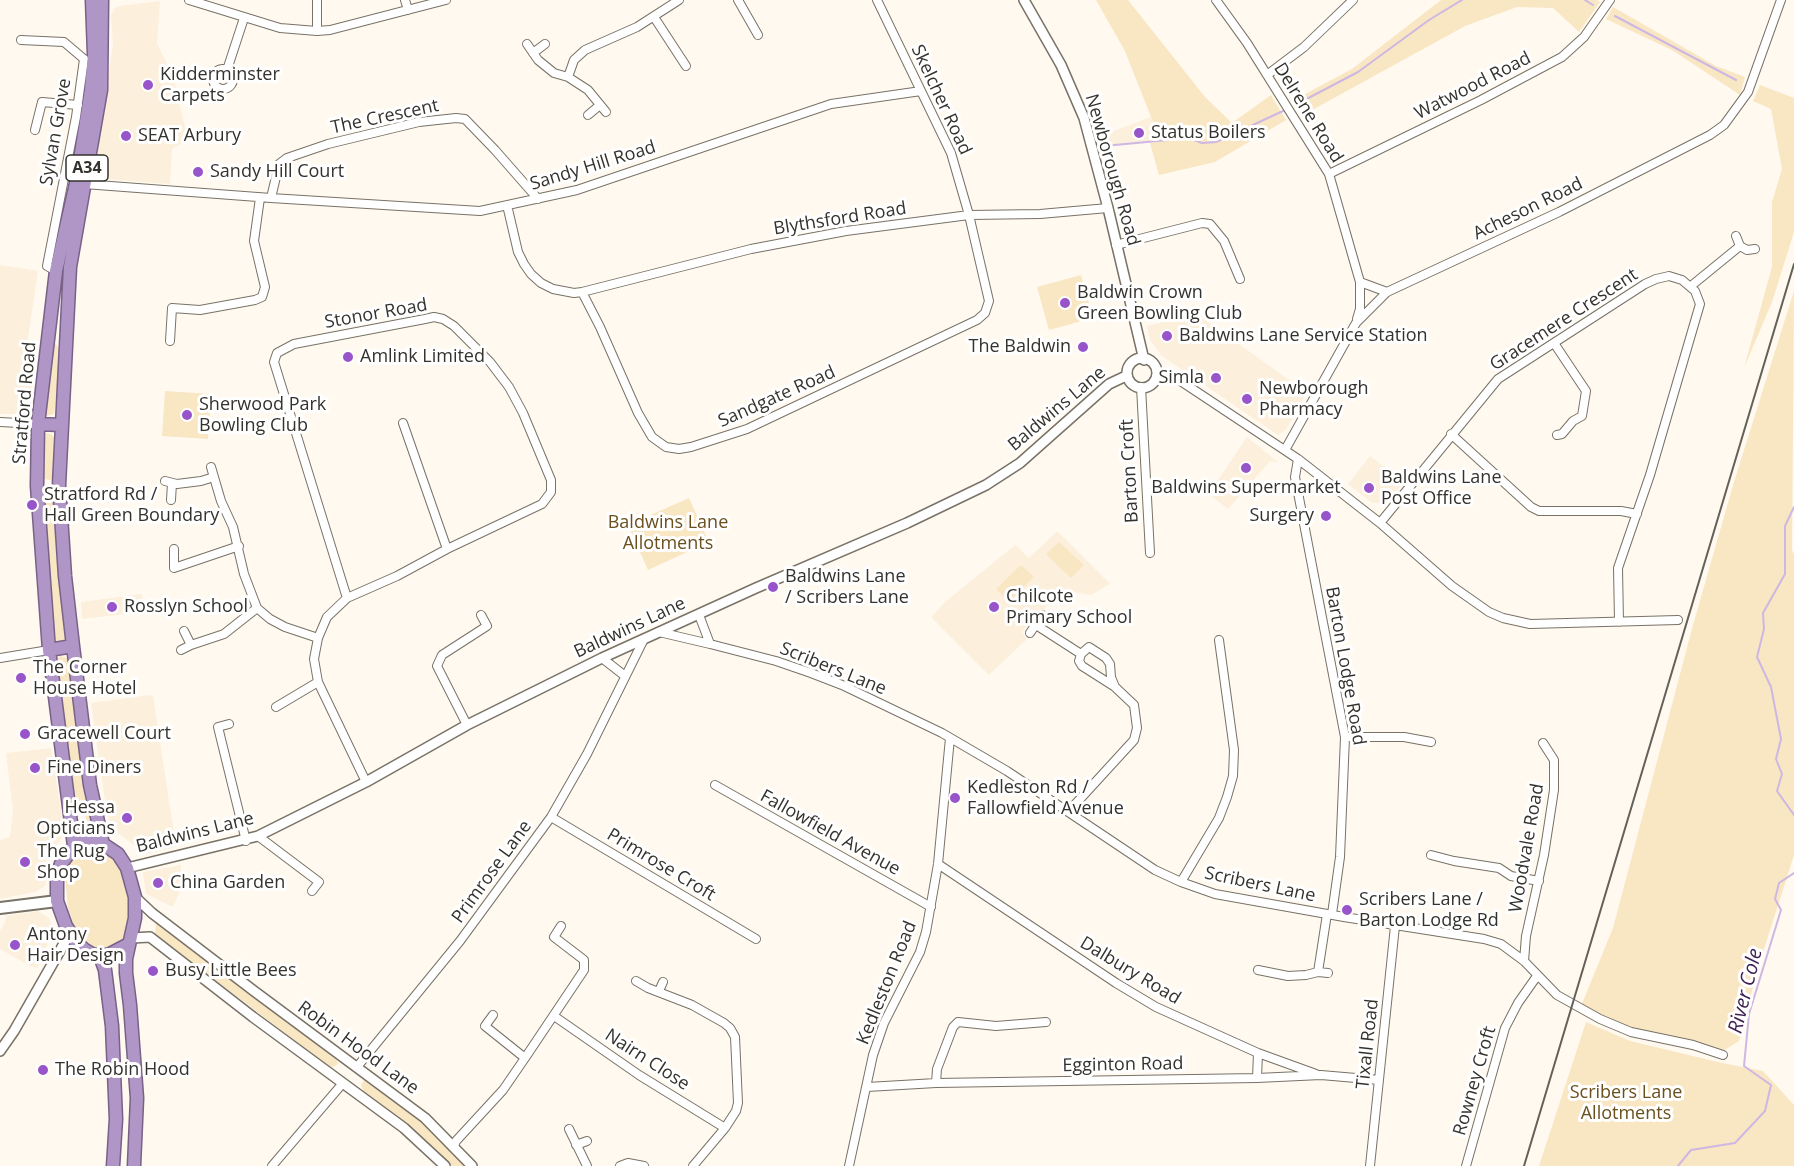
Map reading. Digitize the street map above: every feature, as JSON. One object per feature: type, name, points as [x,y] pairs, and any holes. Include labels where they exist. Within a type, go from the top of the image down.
[{"type":"highway","name":"Stratford Road","points":[[92,0],[89,57],[92,90],[77,179],[56,271],[56,335],[61,425],[59,485],[65,576],[90,785],[103,844]]},
{"type":"highway","name":"A34","points":[[56,335],[101,90],[102,0]]},
{"type":"highway","name":"Stratford Road","points":[[56,335],[38,424],[37,486],[49,650],[74,846]]},
{"type":"highway","points":[[38,424],[61,425]]},
{"type":"highway","points":[[37,486],[59,485]]},
{"type":"highway","points":[[49,650],[73,646]]},
{"type":"highway","points":[[130,941],[110,954],[100,956],[85,950],[69,933],[57,901],[57,874],[74,846],[88,842],[103,844],[118,854],[127,868],[135,897],[135,918],[126,973],[136,1098],[134,1166]]},
{"type":"highway","points":[[100,956],[105,970],[112,1026],[116,1119],[113,1166]]},
{"type":"main road","points":[[0,908],[57,901]]},
{"type":"street","points":[[189,0],[280,28],[317,31],[330,30],[446,0]]},
{"type":"street","points":[[317,0],[317,31]]},
{"type":"street","points":[[405,0],[408,10]]},
{"type":"street","points":[[568,77],[574,60],[585,50],[637,27],[679,0]]},
{"type":"street","points":[[738,0],[758,35]]},
{"type":"street","name":"Skelcher Road","points":[[877,0],[951,153],[969,215]]},
{"type":"street","name":"Newborough Road","points":[[1024,0],[1060,65],[1084,118],[1144,360]]},
{"type":"street","name":"Delrene Road","points":[[1216,0],[1235,25],[1329,174],[1360,282],[1360,309],[1356,323]]},
{"type":"street","points":[[1267,75],[1304,47],[1353,0]]},
{"type":"street","name":"Watwood Road","points":[[1329,174],[1562,57],[1584,37],[1610,0]]},
{"type":"street","name":"Acheson Road","points":[[1285,450],[1356,323],[1387,292],[1559,212],[1710,135],[1724,125],[1748,92],[1781,0]]},
{"type":"street","points":[[654,17],[686,66]]},
{"type":"street","points":[[227,70],[243,18]]},
{"type":"street","name":"Sylvan Grove","points":[[21,40],[64,42],[89,57],[47,266],[56,271]]},
{"type":"street","points":[[527,44],[538,60],[554,73],[568,77],[588,90],[606,112]]},
{"type":"street","points":[[533,53],[545,44]]},
{"type":"street","name":"Sandy Hill Road","points":[[84,184],[260,198],[480,211],[577,190],[831,104],[921,91]]},
{"type":"street","points":[[35,130],[42,102],[78,105]]},
{"type":"street","points":[[588,115],[600,105]]},
{"type":"street","name":"The Crescent","points":[[272,198],[279,164],[287,158],[328,144],[418,122],[456,118],[465,119],[538,199]]},
{"type":"street","points":[[170,341],[172,308],[200,310],[262,297],[265,287],[254,241],[260,198]]},
{"type":"street","points":[[507,205],[518,252],[531,274],[541,283],[553,289],[574,293],[582,292]]},
{"type":"street","name":"Blythsford Road","points":[[582,292],[751,249],[846,231],[969,215],[1040,214],[1108,208]]},
{"type":"street","name":"Sandgate Road","points":[[582,292],[638,413],[652,437],[666,447],[679,449],[690,447],[747,429],[977,320],[985,313],[989,301],[969,215]]},
{"type":"street","points":[[1116,245],[1202,223],[1210,224],[1224,241],[1240,279]]},
{"type":"street","points":[[1736,236],[1740,246],[1747,250],[1755,249]]},
{"type":"street","points":[[1619,622],[1618,568],[1637,514],[1700,304],[1699,297],[1691,286],[1740,246]]},
{"type":"street","name":"Gracemere Crescent","points":[[1380,523],[1498,379],[1656,279],[1675,277],[1691,286]]},
{"type":"street","points":[[1360,282],[1387,292]]},
{"type":"street","name":"Stonor Road","points":[[347,598],[276,371],[274,362],[277,353],[294,344],[434,317],[443,319],[454,326],[490,362],[509,387],[523,413],[551,480],[551,492],[542,504],[447,549],[397,576],[347,598],[327,617],[318,638],[314,659],[318,682],[366,782]]},
{"type":"street","points":[[1554,343],[1586,391],[1582,416],[1573,421],[1562,434],[1557,435]]},
{"type":"street","points":[[1144,360],[1154,363],[1158,374],[1152,384],[1142,387],[1130,383],[1126,376],[1131,363],[1144,360]]},
{"type":"street","points":[[1158,374],[1176,378],[1298,459],[1380,523],[1452,586],[1480,607],[1503,618],[1530,624],[1678,620]]},
{"type":"street","name":"Baldwins Lane","points":[[127,868],[246,841],[258,836],[602,658],[986,485],[1020,463],[1109,384],[1126,376]]},
{"type":"street","name":"Barton Croft","points":[[1142,387],[1149,553]]},
{"type":"street","points":[[0,422],[38,424]]},
{"type":"street","points":[[403,423],[447,549]]},
{"type":"street","points":[[1451,434],[1539,511],[1621,511],[1637,514]]},
{"type":"street","name":"Barton Lodge Road","points":[[1298,459],[1296,477],[1345,737],[1340,856],[1318,972]]},
{"type":"street","points":[[211,467],[221,501],[233,526],[244,574],[257,608],[270,619],[285,627],[318,638]]},
{"type":"street","points":[[171,500],[169,482],[201,481],[214,477]]},
{"type":"street","points":[[174,549],[170,569],[239,546]]},
{"type":"street","points":[[182,650],[224,634],[257,608]]},
{"type":"street","points":[[467,726],[437,666],[442,655],[487,626],[481,615]]},
{"type":"street","points":[[699,615],[710,644]]},
{"type":"street","points":[[1030,633],[1041,615]]},
{"type":"street","points":[[1036,625],[1081,654]]},
{"type":"street","points":[[183,631],[191,645]]},
{"type":"street","name":"Scribers Lane","points":[[659,632],[776,661],[843,686],[950,738],[1007,771],[1155,870],[1181,882],[1215,894],[1395,926],[1484,939],[1501,944],[1524,960],[1557,995],[1574,1006],[1631,1032],[1693,1045],[1723,1055]]},
{"type":"street","points":[[1181,882],[1219,818],[1227,797],[1235,763],[1219,640]]},
{"type":"street","name":"Primrose Lane","points":[[357,1067],[460,941],[551,817],[587,754],[643,641]]},
{"type":"street","points":[[1069,811],[1136,736],[1137,720],[1134,705],[1115,687],[1082,666],[1079,661],[1084,650],[1089,647],[1106,658],[1110,664],[1115,687]]},
{"type":"street","points":[[0,658],[49,650]]},
{"type":"street","points":[[602,658],[625,676]]},
{"type":"street","points":[[276,707],[318,682]]},
{"type":"street","points":[[229,724],[218,727],[246,841]]},
{"type":"street","points":[[1345,737],[1404,737],[1431,742]]},
{"type":"street","name":"Kedleston Road","points":[[849,1166],[873,1055],[884,1023],[920,952],[926,932],[938,864],[950,738]]},
{"type":"street","name":"Woodvale Road","points":[[1524,960],[1526,936],[1539,881],[1554,790],[1554,760],[1543,743]]},
{"type":"street","name":"Fallowfield Avenue","points":[[715,785],[931,907]]},
{"type":"street","name":"Primrose Croft","points":[[551,817],[756,939]]},
{"type":"street","points":[[258,836],[319,882],[312,891]]},
{"type":"street","points":[[1431,855],[1499,868],[1511,876],[1539,881]]},
{"type":"street","name":"Dalbury Road","points":[[938,864],[1116,983],[1156,1007],[1258,1053],[1321,1076]]},
{"type":"street","name":"Robin Hood Lane","points":[[135,897],[152,913],[305,1030],[425,1118],[472,1166]]},
{"type":"street","points":[[454,1146],[503,1090],[584,970],[584,960],[554,937],[561,926]]},
{"type":"street","name":"Tixall Road","points":[[1370,1166],[1395,926]]},
{"type":"street","points":[[0,1052],[18,1026],[69,933]]},
{"type":"street","name":"Robin Hood Lane","points":[[130,941],[150,937],[404,1128],[445,1166]]},
{"type":"street","points":[[1258,970],[1288,976],[1318,972],[1329,973]]},
{"type":"street","name":"Rowney Croft","points":[[1466,1166],[1505,1028],[1518,1003],[1537,976]]},
{"type":"street","points":[[636,981],[692,1005],[724,1023],[735,1037],[738,1103],[736,1111],[725,1128],[693,1166]]},
{"type":"street","points":[[658,991],[663,982]]},
{"type":"street","points":[[493,1015],[485,1026],[525,1058]]},
{"type":"street","name":"Nairn Close","points":[[554,1016],[639,1075],[725,1128]]},
{"type":"street","points":[[936,1083],[937,1069],[953,1027],[958,1022],[996,1026],[1046,1022]]},
{"type":"street","points":[[1257,1078],[1258,1053]]},
{"type":"street","points":[[272,1166],[357,1067]]},
{"type":"street","name":"Egginton Road","points":[[867,1088],[936,1083],[1321,1076],[1379,1080]]},
{"type":"street","points":[[569,1129],[587,1166]]},
{"type":"street","points":[[576,1145],[587,1141]]},
{"type":"street","points":[[620,1166],[628,1163],[644,1166]]},
{"type":"shaded area","points":[[160,1],[157,43],[173,76],[188,140],[172,149],[170,184],[104,179],[95,168],[113,44],[111,15],[115,8],[120,6]]},
{"type":"shaded area","points":[[1151,117],[1163,141],[1104,146],[1100,136]]},
{"type":"shaded area","points":[[0,265],[38,271],[25,359],[35,366],[29,409],[16,414],[0,414]]},
{"type":"shaded area","points":[[1197,314],[1292,382],[1308,390],[1286,430],[1278,435],[1162,356],[1150,340],[1147,326]]},
{"type":"shaded area","points":[[1247,437],[1278,462],[1270,461],[1228,509],[1211,496],[1212,489]]},
{"type":"shaded area","points":[[1370,456],[1404,482],[1387,502],[1372,503],[1348,484]]},
{"type":"shaded area","name":"Chilcote Primary School","points":[[1057,531],[1110,584],[1091,595],[1058,589],[1041,615],[1035,612],[1022,633],[1027,639],[989,675],[931,617],[945,602],[1015,545],[1029,558]]},
{"type":"shaded area","name":"Rosslyn School","points":[[142,594],[144,612],[82,619],[81,602]]},
{"type":"shaded area","points":[[153,696],[176,847],[145,854],[113,829],[107,815],[91,703]]},
{"type":"shaded area","points":[[51,748],[61,809],[62,836],[51,859],[45,886],[35,892],[0,899],[0,840],[10,837],[13,811],[6,753]]},
{"type":"shaded area","points":[[181,865],[180,891],[173,907],[146,894],[143,872]]},
{"type":"shaded area","points":[[38,911],[49,918],[53,930],[38,968],[0,949],[0,931],[6,916]]},
{"type":"green space","points":[[1096,0],[1128,0],[1205,97],[1232,123],[1271,95],[1286,120],[1215,162],[1159,175],[1150,143],[1163,141],[1125,51]]},
{"type":"green space","points":[[1441,0],[1597,0],[1600,2],[1579,32],[1553,8],[1517,7],[1465,26],[1303,115],[1294,100],[1352,69]]},
{"type":"green space","points":[[1613,7],[1716,66],[1745,77],[1740,95],[1672,50],[1606,19]]},
{"type":"green space","points":[[1760,85],[1794,98],[1794,232],[1772,302],[1744,368],[1772,267],[1772,202],[1782,169],[1771,109],[1753,101]]},
{"type":"green space","name":"Baldwin Crown Green Bowling Club","points":[[1081,275],[1093,318],[1049,330],[1037,287]]},
{"type":"green space","points":[[1794,291],[1792,550],[1794,555],[1794,855],[1757,971],[1739,1041],[1723,1051],[1696,1041],[1632,1028],[1581,1006],[1613,928],[1693,625],[1734,482]]},
{"type":"green space","points":[[53,343],[61,353],[54,414],[46,416],[44,413]]},
{"type":"green space","name":"Sherwood Park Bowling Club","points":[[165,391],[211,394],[208,439],[162,436]]},
{"type":"green space","points":[[45,433],[54,437],[55,477],[50,480],[41,477],[42,436]]},
{"type":"green space","points":[[46,487],[55,489],[67,640],[62,643],[56,642],[42,492]]},
{"type":"green space","name":"Baldwins Lane Allotments","points":[[689,498],[709,542],[648,570],[628,525]]},
{"type":"green space","points":[[1059,542],[1084,565],[1071,578],[1046,554]]},
{"type":"green space","points":[[1021,565],[1034,577],[1009,602],[996,589]]},
{"type":"green space","points":[[60,656],[67,658],[93,828],[90,827],[81,807],[77,807],[58,658]]},
{"type":"green space","points":[[87,848],[107,852],[118,863],[127,889],[128,930],[119,945],[108,949],[93,947],[82,938],[74,926],[68,908],[65,876],[70,861]]},
{"type":"green space","points":[[156,922],[336,1059],[338,1064],[333,1067],[327,1065],[155,934]]},
{"type":"green space","name":"Scribers Lane Allotments","points":[[1586,1022],[1630,1041],[1763,1071],[1794,1105],[1794,1166],[1539,1166]]},
{"type":"green space","points":[[364,1080],[376,1085],[420,1119],[465,1166],[452,1166],[402,1120],[364,1092],[361,1085]]},
{"type":"waterway","points":[[1297,104],[1358,72],[1429,20],[1462,0]]},
{"type":"waterway","points":[[1585,0],[1593,5]]},
{"type":"waterway","points":[[1615,16],[1736,80]]},
{"type":"waterway","points":[[1104,146],[1189,138],[1202,143],[1216,142],[1283,111]]},
{"type":"waterway","name":"River Cole","points":[[1794,507],[1785,526],[1785,574],[1763,613],[1764,629],[1757,657],[1771,687],[1781,739],[1776,759],[1782,774],[1777,791],[1794,815]]},
{"type":"waterway","name":"River Cole","points":[[1678,1166],[1691,1150],[1735,1143],[1765,1111],[1771,1085],[1744,1066],[1749,1014],[1781,910],[1775,899],[1779,883],[1794,873]]},
{"type":"railway","points":[[1524,1166],[1794,264]]},
{"type":"place","name":"Kidderminster Carpets","points":[[148,85]]},
{"type":"place","name":"Status Boilers","points":[[1139,133]]},
{"type":"place","name":"SEAT Arbury","points":[[126,136]]},
{"type":"place","name":"Sandy Hill Court","points":[[198,172]]},
{"type":"place","name":"Baldwin Crown Green Bowling Club","points":[[1065,303]]},
{"type":"place","name":"Baldwins Lane Service Station","points":[[1167,336]]},
{"type":"place","name":"The Baldwin","points":[[1083,347]]},
{"type":"place","name":"Amlink Limited","points":[[348,357]]},
{"type":"place","name":"Simla","points":[[1216,378]]},
{"type":"place","name":"Newborough Pharmacy","points":[[1247,399]]},
{"type":"place","name":"Sherwood Park Bowling Club","points":[[187,415]]},
{"type":"place","name":"Baldwins Supermarket","points":[[1246,468]]},
{"type":"place","name":"Baldwins Lane Post Office","points":[[1369,488]]},
{"type":"place","name":"Stratford Rd / Hall Green Boundary","points":[[32,505]]},
{"type":"place","name":"Surgery","points":[[1326,516]]},
{"type":"place","name":"Baldwins Lane / Scribers Lane","points":[[773,587]]},
{"type":"place","name":"Rosslyn School","points":[[112,607]]},
{"type":"place","name":"Chilcote Primary School","points":[[994,607]]},
{"type":"place","name":"The Corner House Hotel","points":[[21,678]]},
{"type":"place","name":"Gracewell Court","points":[[25,734]]},
{"type":"place","name":"Fine Diners","points":[[35,768]]},
{"type":"place","name":"Kedleston Rd / Fallowfield Avenue","points":[[955,798]]},
{"type":"place","name":"Hessa Opticians","points":[[127,818]]},
{"type":"place","name":"The Rug Shop","points":[[25,862]]},
{"type":"place","name":"China Garden","points":[[158,883]]},
{"type":"place","name":"Scribers Lane / Barton Lodge Rd","points":[[1347,910]]},
{"type":"place","name":"Antony Hair Design","points":[[15,945]]},
{"type":"place","name":"Busy Little Bees","points":[[153,971]]},
{"type":"place","name":"The Robin Hood","points":[[43,1070]]}]
